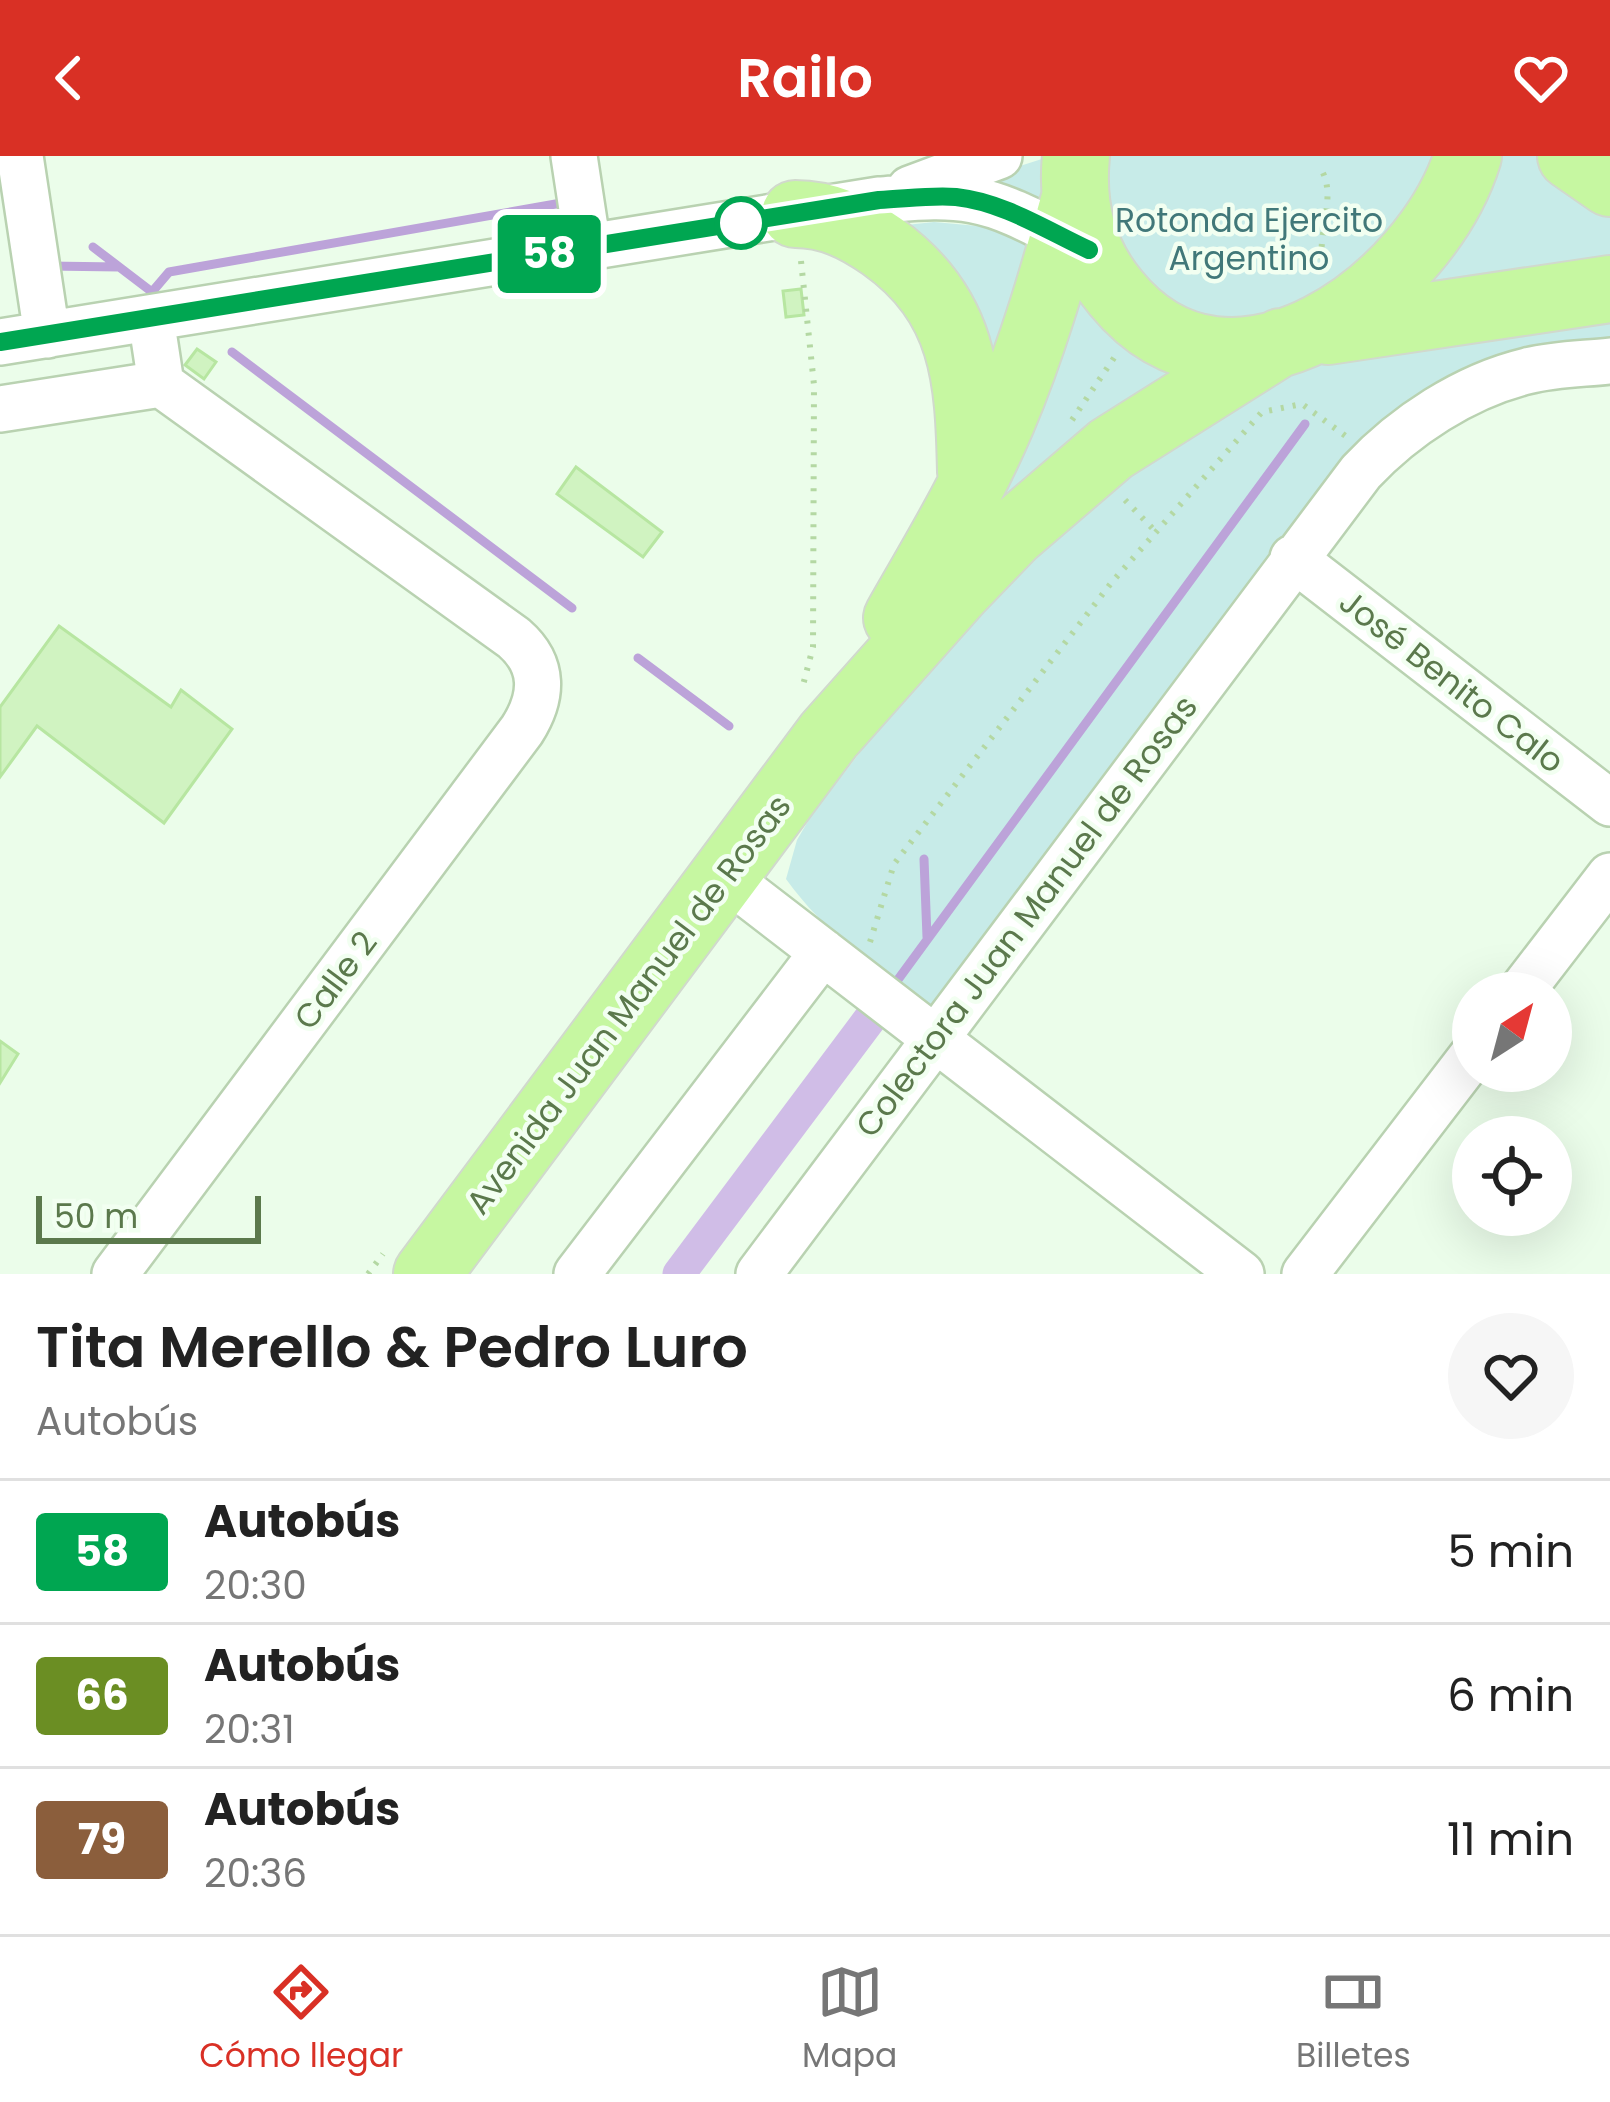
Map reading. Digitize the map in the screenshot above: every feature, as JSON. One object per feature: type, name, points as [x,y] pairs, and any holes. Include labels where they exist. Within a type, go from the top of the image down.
[{"type":"highway","name":"Avenida Juan Manuel de Rosas","points":[[814,715],[1062,489],[1136,431],[1303,319],[1360,304],[1408,260],[1446,205],[1468,156]]},
{"type":"highway","points":[[1571,156],[1610,183]]},
{"type":"highway","name":"Avenida Juan Manuel de Rosas","points":[[412,1255],[724,876],[814,715],[971,484],[1025,363],[1076,210]]},
{"type":"highway","points":[[1076,210],[1125,304],[1159,332],[1219,351],[1303,319],[1610,290]]},
{"type":"highway","points":[[797,228],[834,219],[869,237],[906,265],[935,299],[957,338],[967,378],[971,484]]},
{"type":"street","points":[[20,156],[46,335]]},
{"type":"street","points":[[574,156],[587,248]]},
{"type":"street","points":[[0,342],[587,248],[797,228],[958,166],[999,156]]},
{"type":"street","points":[[879,200],[936,196],[1007,210],[1076,210]]},
{"type":"street","points":[[0,409],[161,384],[151,318]]},
{"type":"street","name":"Colectora Juan Manuel de Rosas","points":[[759,1274],[1293,558],[1375,457],[1426,418],[1488,385],[1526,371],[1610,361]]},
{"type":"street","name":"Calle 2","points":[[115,1274],[522,730],[538,698],[538,678],[529,653],[514,638],[161,384]]},
{"type":"street","name":"José Benito Calo","points":[[1293,558],[1610,803]]},
{"type":"street","points":[[724,876],[1241,1274]]},
{"type":"street","points":[[1536,972],[1610,876]]},
{"type":"street","points":[[577,1274],[823,952]]},
{"type":"street","points":[[1304,1274],[1452,1081]]},
{"type":"path","points":[[1303,319],[1329,189],[1323,173]]},
{"type":"path","points":[[797,228],[814,386],[814,715]]},
{"type":"path","points":[[1074,435],[1071,417],[1128,340]]},
{"type":"path","points":[[872,953],[869,938],[894,864],[1097,601],[1262,412],[1302,404],[1363,448]]},
{"type":"path","points":[[1118,493],[1156,532]]},
{"type":"path","points":[[368,1274],[412,1255]]},
{"type":"green space","name":"Rotonda Ejercito Argentino","points":[[1104,156],[1435,156],[1422,186],[1362,264],[1298,307],[1226,321],[1167,304],[1116,246],[1102,178]]},
{"type":"green space","points":[[1495,156],[1544,156],[1610,204],[1610,271],[1413,294]]},
{"type":"green space","points":[[1045,158],[1044,203],[980,179]]},
{"type":"green space","points":[[934,222],[989,227],[1032,244],[1004,375],[906,225]]},
{"type":"green space","points":[[1065,282],[1184,369],[1009,510],[987,490]]},
{"type":"green space","points":[[1610,308],[1610,342],[1473,376],[937,1005],[928,1005],[851,948],[786,879],[797,840],[811,816],[953,631],[1070,509],[1305,363]]},
{"type":"building","points":[[801,289],[804,315],[786,317],[783,291]]},
{"type":"building","points":[[197,349],[216,362],[204,379],[185,365]]},
{"type":"building","points":[[576,467],[662,532],[643,557],[557,494]]},
{"type":"building","points":[[59,626],[171,707],[181,690],[232,729],[164,823],[37,726],[0,777],[0,707]]},
{"type":"building","points":[[0,1041],[18,1054],[0,1083]]},
{"type":"waterway","points":[[93,247],[152,292],[169,272],[567,202]]},
{"type":"waterway","points":[[48,266],[119,267]]},
{"type":"waterway","points":[[232,352],[572,608]]},
{"type":"waterway","points":[[894,985],[1305,424]]},
{"type":"waterway","points":[[638,658],[729,726]]},
{"type":"waterway","points":[[924,859],[927,937]]},
{"type":"waterway","points":[[679,1274],[875,1012]]},
{"type":"bus line","name":"58","points":[[0,342],[879,200],[936,196],[991,204],[1089,250]]}]
